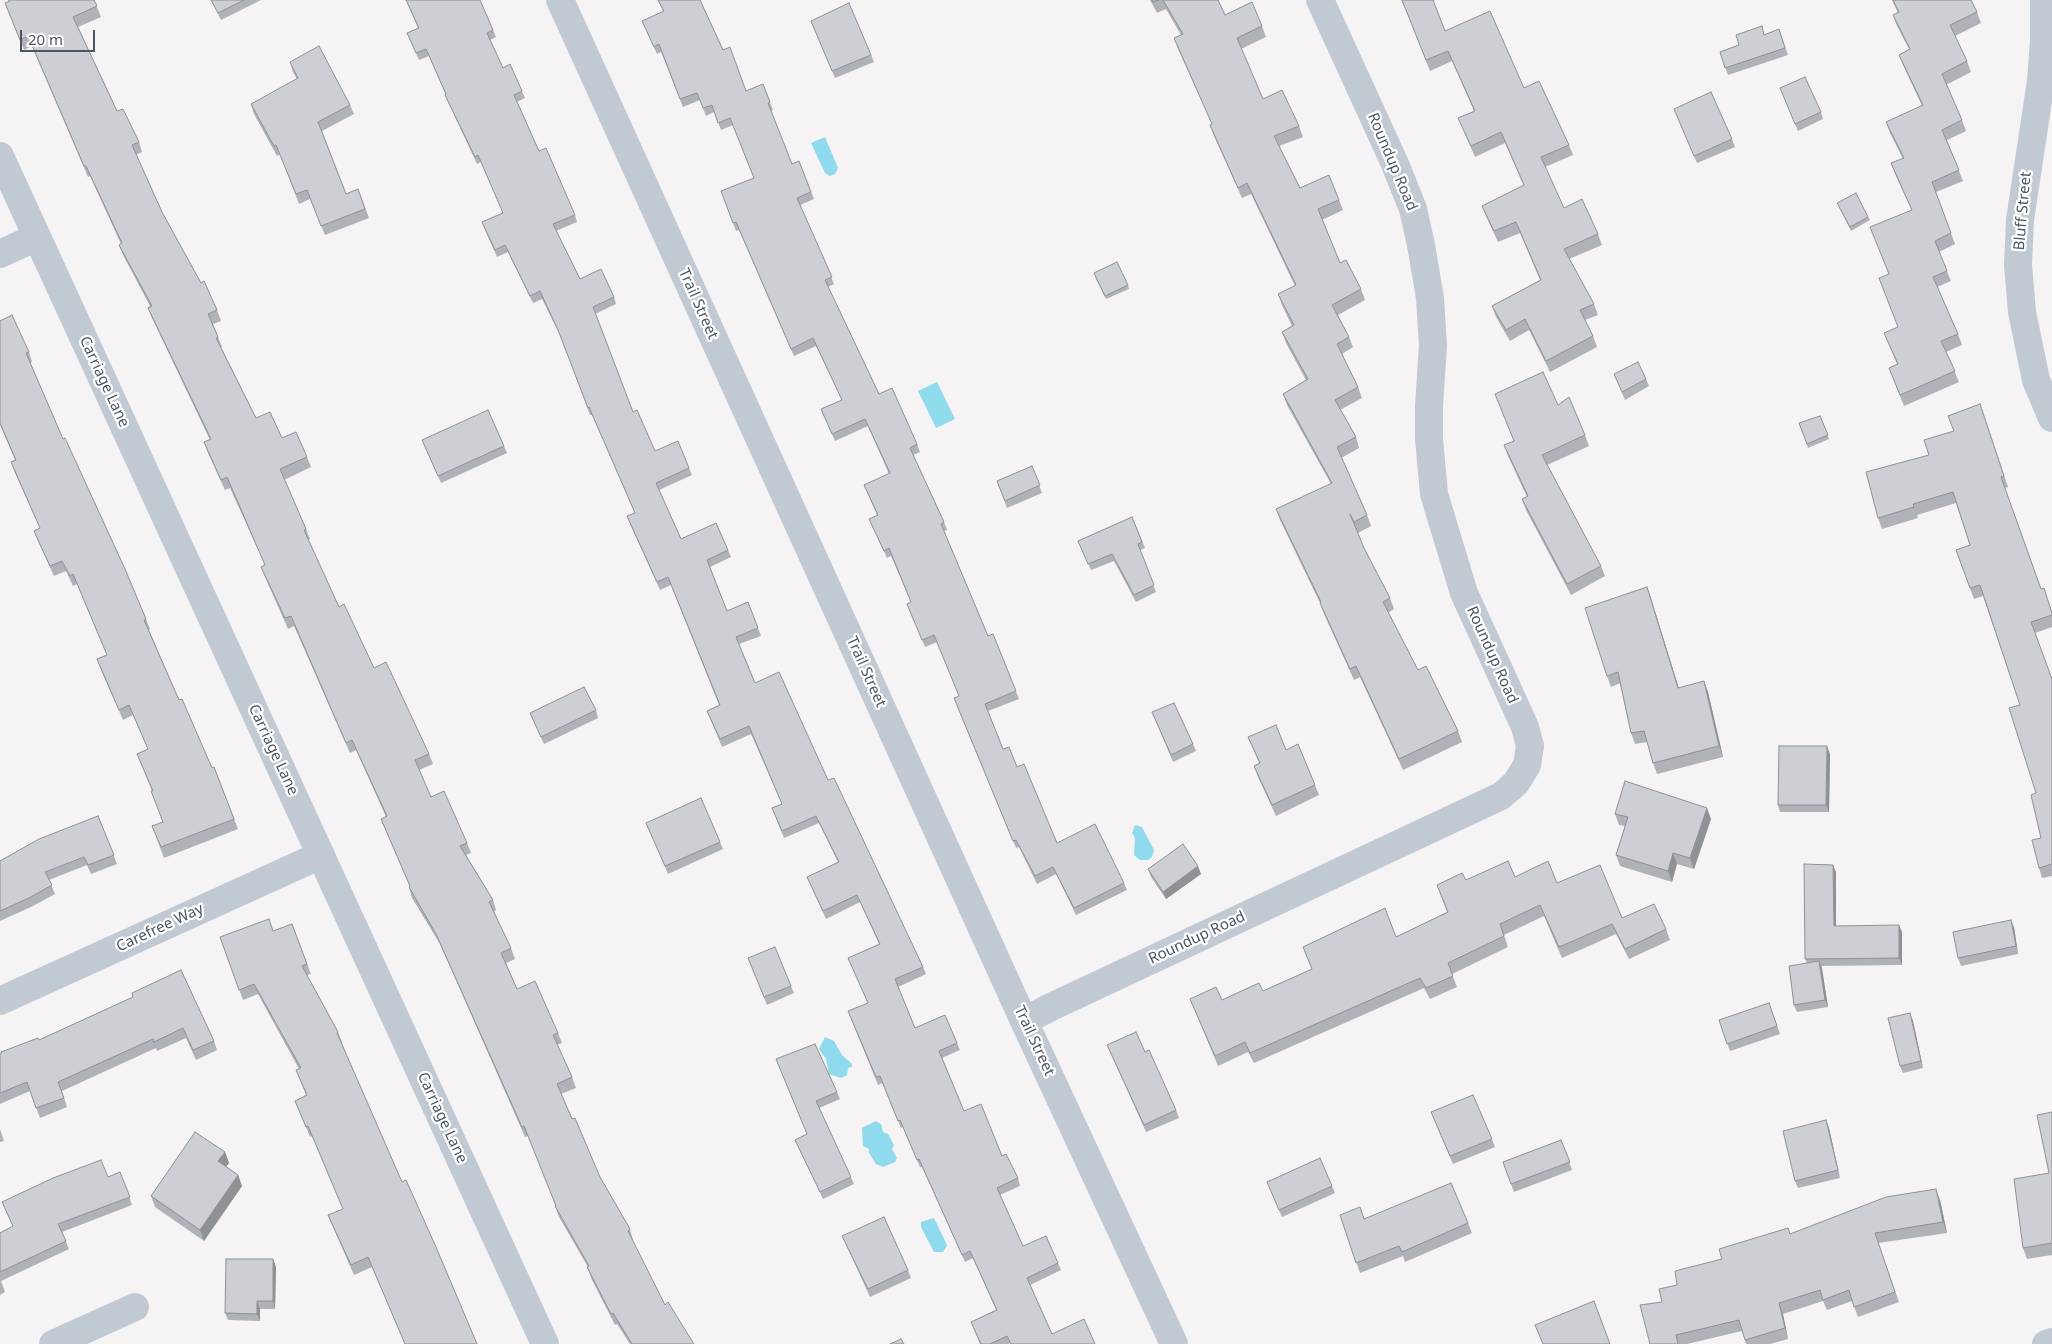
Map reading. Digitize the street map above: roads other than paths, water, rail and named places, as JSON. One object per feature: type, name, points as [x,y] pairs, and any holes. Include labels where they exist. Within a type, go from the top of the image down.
[{"type":"street","name":"Trail Street","points":[[560,0],[1024,1021],[1174,1344]]},
{"type":"street","name":"Roundup Road","points":[[1024,1021],[1501,796],[1516,783],[1527,765],[1530,746],[1525,728],[1464,594],[1434,494],[1429,406],[1433,345],[1430,298],[1413,209],[1395,164],[1320,0]]},
{"type":"street","name":"Bluff Street","points":[[2044,0],[2042,81],[2020,220],[2018,265],[2022,312],[2036,380],[2052,418]]},
{"type":"street","name":"Carriage Lane","points":[[0,156],[545,1344]]},
{"type":"street","points":[[0,254],[37,237]]},
{"type":"street","name":"Carefree Way","points":[[0,1001],[320,854]]},
{"type":"street","points":[[53,1344],[135,1307]]},
{"type":"street","points":[[2046,1344],[2052,1342]]},
{"type":"water","points":[[825,137],[838,168],[835,174],[830,176],[825,173],[811,143]]},
{"type":"water","points":[[937,382],[955,419],[936,428],[918,391]]},
{"type":"water","points":[[1135,825],[1142,827],[1154,850],[1152,857],[1148,860],[1140,860],[1134,855],[1135,838],[1132,833]]},
{"type":"water","points":[[825,1037],[834,1041],[842,1055],[852,1064],[852,1067],[848,1068],[847,1075],[841,1078],[829,1074],[826,1059],[819,1049]]},
{"type":"water","points":[[876,1121],[881,1124],[883,1132],[888,1134],[894,1145],[892,1149],[897,1158],[895,1162],[883,1167],[876,1164],[869,1153],[869,1149],[863,1146],[862,1128]]},
{"type":"water","points":[[934,1218],[947,1246],[943,1252],[934,1252],[921,1227],[921,1222]]}]
